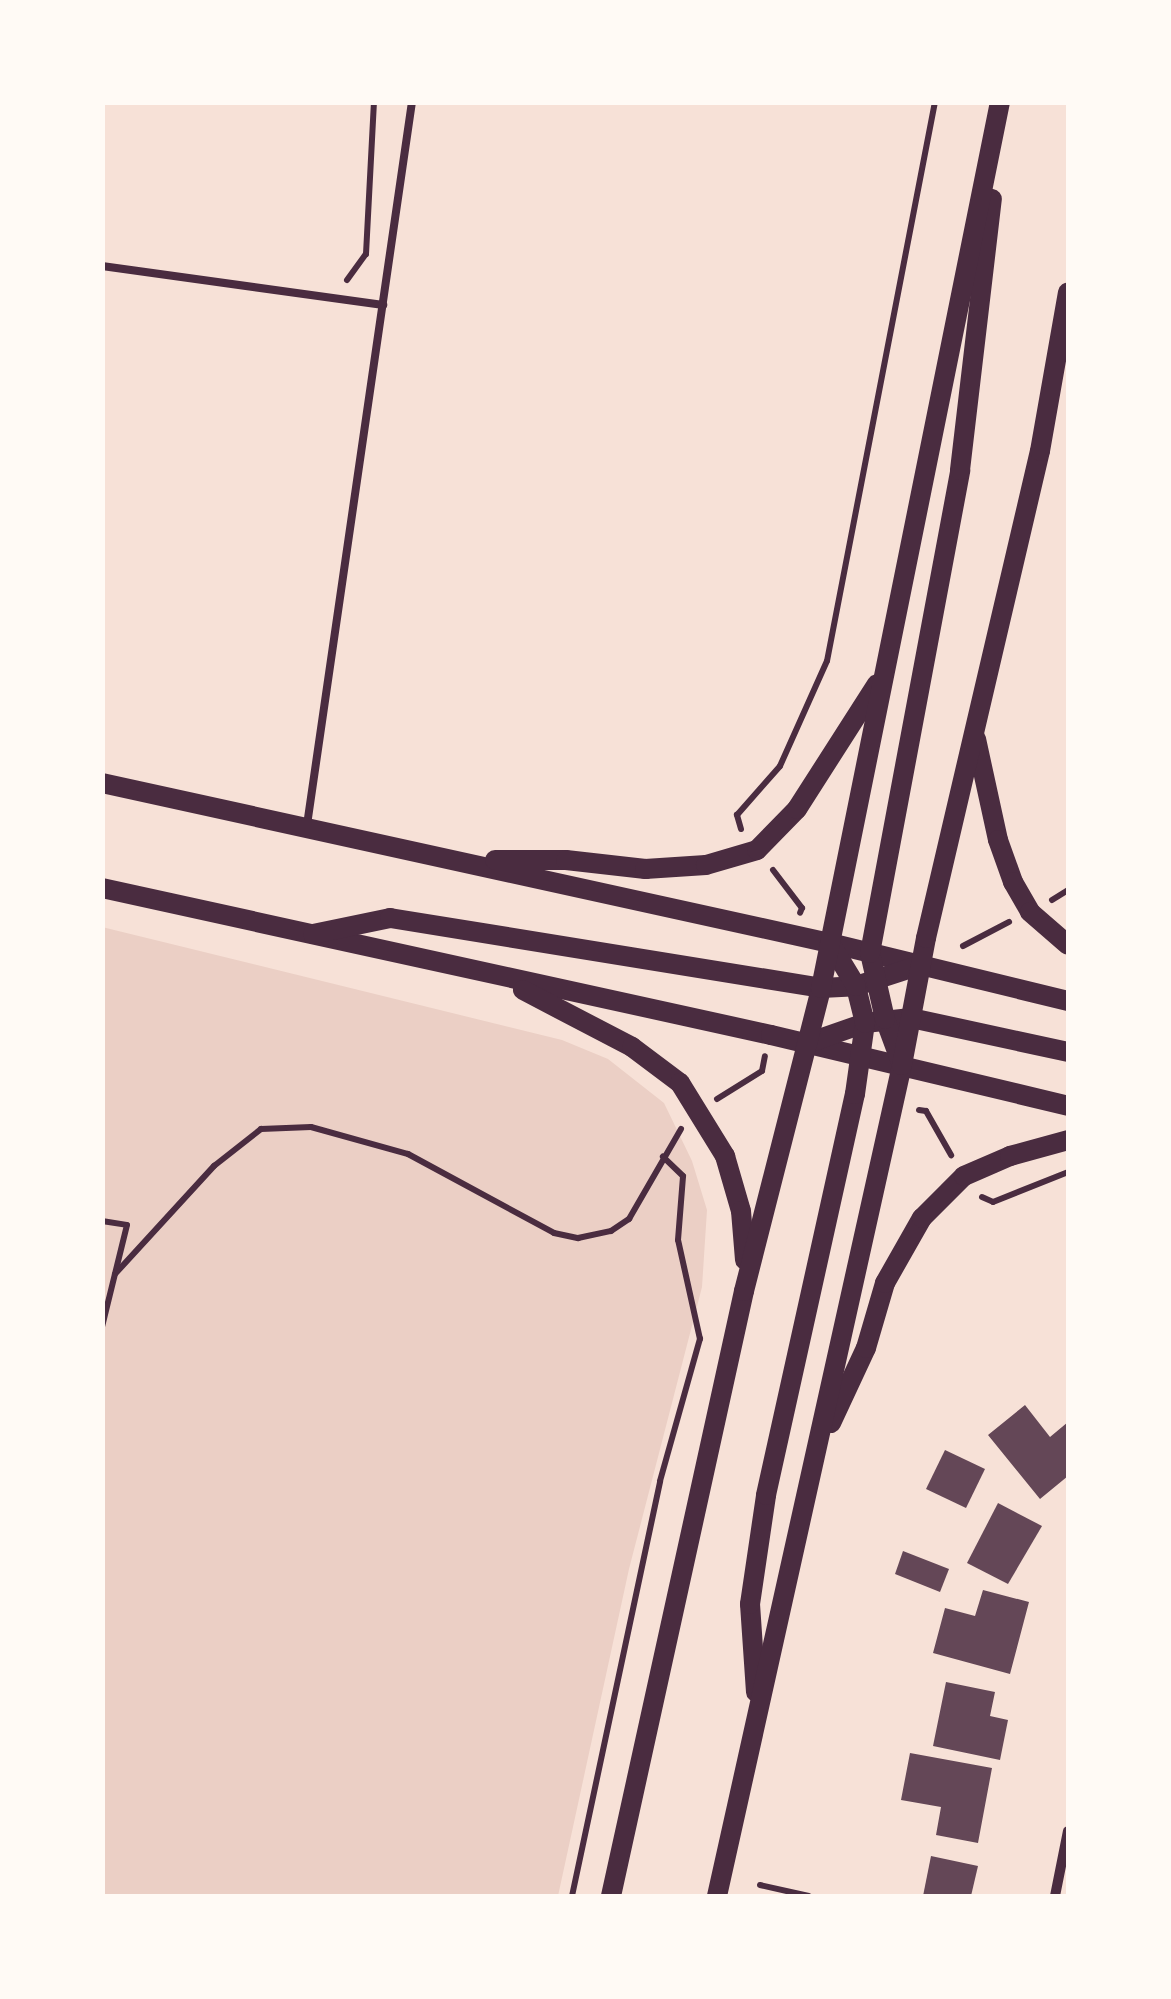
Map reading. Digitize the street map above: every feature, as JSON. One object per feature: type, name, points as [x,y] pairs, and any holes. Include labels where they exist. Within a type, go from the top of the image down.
[{"type":"main road","points":[[611,1896],[744,1292],[830,943],[1001,102]]},
{"type":"main road","points":[[758,1714],[750,1604],[766,1495],[861,1056],[875,1021],[878,980],[870,952],[960,470],[1001,102]]},
{"type":"main road","points":[[717,1896],[921,965],[1040,451],[1068,292]]},
{"type":"main road","points":[[452,860],[566,860],[645,869],[706,866],[757,850],[797,809],[883,674]]},
{"type":"main road","points":[[975,732],[998,840],[1014,882],[1030,912],[1068,945]]},
{"type":"main road","points":[[102,783],[870,952],[1068,1001]]},
{"type":"main road","points":[[102,888],[902,1065],[1068,1106]]},
{"type":"main road","points":[[306,935],[390,918],[820,988],[856,986],[921,965]]},
{"type":"main road","points":[[830,943],[902,1065]]},
{"type":"main road","points":[[504,979],[632,1047],[680,1084],[725,1156],[741,1211],[744,1292]]},
{"type":"main road","points":[[806,1044],[875,1021],[911,1018],[1068,1052]]},
{"type":"main road","points":[[814,1461],[866,1348],[885,1283],[922,1218],[964,1176],[1010,1156],[1068,1140]]},
{"type":"street","points":[[1055,1896],[1068,1832]]},
{"type":"lane","points":[[306,830],[412,102]]},
{"type":"lane","points":[[102,266],[382,305]]},
{"type":"path","points":[[342,284],[366,254],[374,102]]},
{"type":"path","points":[[736,821],[796,740],[828,661],[935,102]]},
{"type":"path","points":[[768,864],[802,908]]},
{"type":"path","points":[[952,944],[965,946],[1014,920]]},
{"type":"path","points":[[711,1102],[762,1071]]},
{"type":"path","points":[[926,1112],[956,1164]]},
{"type":"path","points":[[114,1274],[214,1166],[261,1129],[311,1127],[391,1148],[554,1233],[578,1238],[611,1231],[629,1219],[688,1121]]},
{"type":"path","points":[[572,1896],[653,1515],[700,1338],[678,1240],[683,1176],[664,1156]]},
{"type":"path","points":[[975,1190],[993,1202],[1068,1172]]},
{"type":"path","points":[[102,1220],[127,1225],[102,1326]]},
{"type":"path","points":[[760,1884],[809,1896]]},
{"type":"shaded area","points":[[102,927],[562,1040],[608,1059],[664,1103],[692,1161],[707,1210],[702,1287],[629,1569],[558,1896],[103,1896]]},
{"type":"building","points":[[1025,1405],[1050,1437],[1068,1422],[1068,1476],[1040,1499],[988,1435]]},
{"type":"building","points":[[945,1450],[985,1469],[966,1508],[926,1489]]},
{"type":"building","points":[[998,1503],[1042,1526],[1008,1584],[967,1563]]},
{"type":"building","points":[[903,1551],[949,1569],[940,1592],[895,1574]]},
{"type":"building","points":[[983,1590],[1029,1602],[1010,1674],[933,1653],[945,1608],[975,1616]]},
{"type":"building","points":[[946,1682],[995,1692],[990,1716],[1008,1720],[1000,1760],[933,1746]]},
{"type":"building","points":[[910,1753],[992,1768],[978,1843],[936,1835],[941,1807],[901,1800]]},
{"type":"building","points":[[931,1856],[978,1866],[971,1896],[923,1896]]}]
